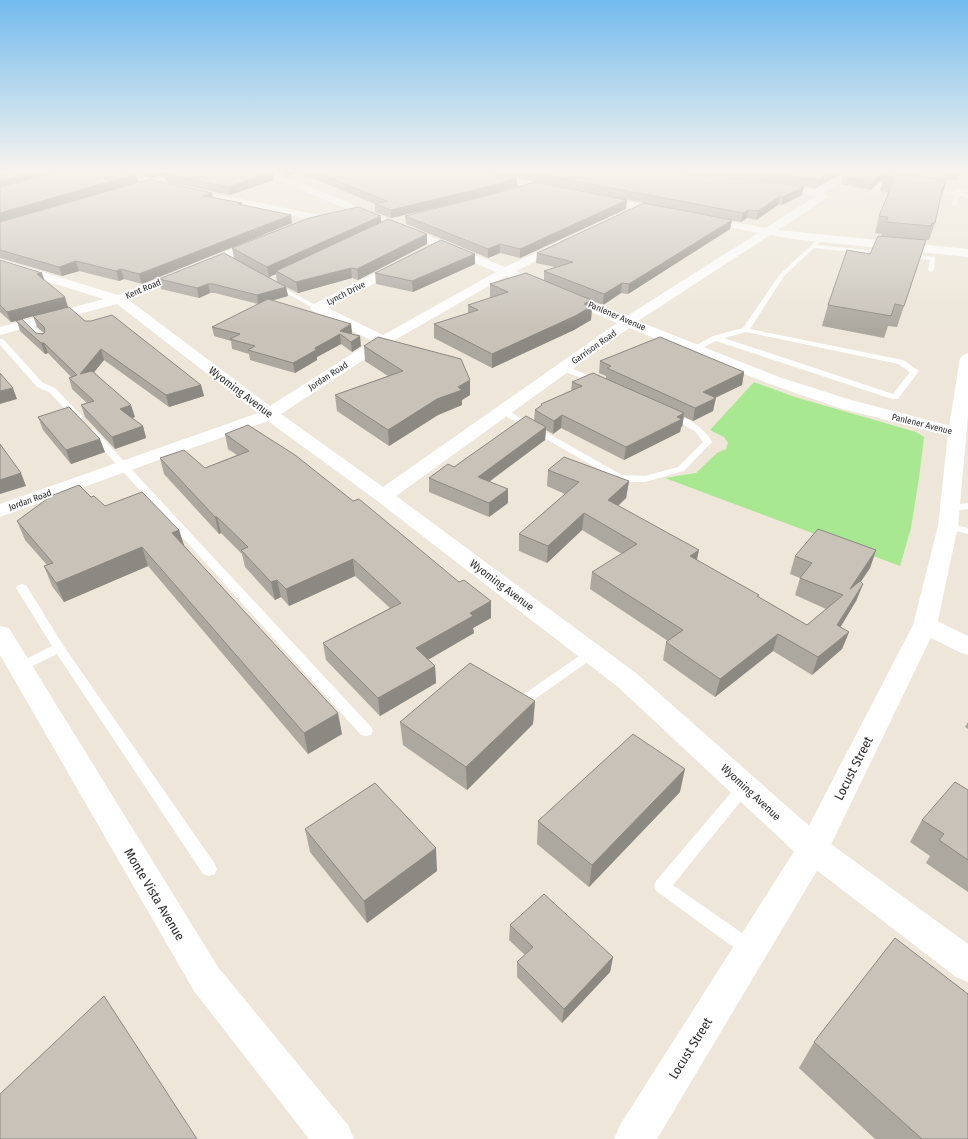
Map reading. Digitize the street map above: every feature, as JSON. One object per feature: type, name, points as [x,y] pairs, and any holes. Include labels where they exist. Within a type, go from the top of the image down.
[{"type":"street","points":[[296,226],[304,223]]},
{"type":"street","name":"Panlener Avenue","points":[[384,223],[506,270],[693,348],[826,398],[957,433]]},
{"type":"street","points":[[389,225],[395,223]]},
{"type":"street","points":[[722,223],[905,253],[968,253]]},
{"type":"street","name":"Garrison Road","points":[[383,496],[629,321],[783,223]]},
{"type":"street","name":"Kent Road","points":[[0,331],[74,314],[119,299],[227,259],[274,235]]},
{"type":"street","name":"Jordan Road","points":[[0,511],[270,414],[382,341],[506,270],[577,237]]},
{"type":"street","points":[[426,251],[440,244]]},
{"type":"street","name":"Lynch Drive","points":[[317,308],[413,258]]},
{"type":"street","name":"Wyoming Avenue","points":[[0,263],[119,299],[270,414],[383,496],[628,680],[813,849],[968,965]]},
{"type":"street","name":"Lynch Drive","points":[[317,308],[382,341]]},
{"type":"street","name":"Locust Street","points":[[634,1139],[813,849],[925,625],[958,518],[957,433],[966,389],[968,358]]},
{"type":"street","points":[[925,625],[968,646]]},
{"type":"street","name":"Monte Vista Avenue","points":[[7,648],[206,979],[334,1139]]},
{"type":"lane","points":[[746,330],[782,275],[820,238]]},
{"type":"lane","points":[[812,246],[894,254]]},
{"type":"lane","points":[[905,253],[933,258],[931,270]]},
{"type":"lane","points":[[275,278],[268,282],[317,308]]},
{"type":"lane","points":[[27,324],[44,341]]},
{"type":"lane","points":[[693,348],[716,338],[746,330],[900,362],[915,371],[895,397],[716,338]]},
{"type":"lane","points":[[0,341],[40,385],[52,390],[124,466],[366,731]]},
{"type":"lane","points":[[564,368],[605,385]]},
{"type":"lane","points":[[503,411],[619,477],[645,479],[681,469],[708,442],[707,438],[696,428],[660,410]]},
{"type":"lane","points":[[22,588],[59,648],[209,869]]},
{"type":"lane","points":[[7,648],[59,648]]},
{"type":"lane","points":[[524,701],[592,653]]},
{"type":"lane","points":[[745,786],[662,886],[751,949]]},
{"type":"green space","points":[[754,382],[795,397],[916,432],[924,437],[911,528],[900,566],[665,478],[696,473],[717,453],[726,449],[728,443],[724,437],[710,430]]},
{"type":"building","points":[[0,223],[270,223],[139,274],[121,269],[116,271],[76,261],[59,267],[0,250]]},
{"type":"building","points":[[296,223],[365,223],[267,267],[232,248]]},
{"type":"building","points":[[379,223],[399,223],[427,234],[357,269],[351,268],[296,282],[276,271]]},
{"type":"building","points":[[423,223],[576,223],[520,249],[500,244],[488,249]]},
{"type":"building","points":[[601,223],[727,223],[629,284],[622,283],[604,294],[544,271],[573,262],[537,253]]},
{"type":"building","points":[[899,223],[932,223],[931,226]]},
{"type":"building","points":[[878,236],[926,240],[904,306],[895,304],[891,316],[828,305],[847,250],[870,254]]},
{"type":"building","points":[[441,240],[475,254],[412,281],[375,273]]},
{"type":"building","points":[[224,253],[286,287],[257,295],[213,284],[208,284],[197,288],[159,279]]},
{"type":"building","points":[[0,260],[42,273],[37,274],[65,297],[7,312],[0,305]]},
{"type":"building","points":[[526,273],[591,300],[584,304],[592,306],[575,316],[492,354],[434,324],[478,310],[468,305],[508,292],[490,284]]},
{"type":"building","points":[[268,299],[351,324],[340,331],[360,336],[351,342],[340,334],[315,348],[316,350],[293,363],[248,350],[255,346],[230,339],[240,334],[212,327]]},
{"type":"building","points":[[69,307],[85,321],[91,321],[112,315],[201,385],[166,395],[101,349],[80,374],[92,371],[131,405],[120,409],[143,426],[112,437],[81,405],[94,401],[69,378],[77,375],[44,343],[41,343],[16,321],[22,319],[36,333],[43,334],[45,332],[44,327],[33,316]]},
{"type":"building","points":[[378,337],[461,359],[470,380],[458,387],[462,390],[437,399],[388,430],[335,395],[403,371],[364,346]]},
{"type":"building","points":[[660,337],[744,372],[703,392],[716,398],[695,408],[607,368],[611,366],[600,361]]},
{"type":"building","points":[[0,373],[13,388],[0,391]]},
{"type":"building","points":[[593,373],[684,413],[677,417],[682,419],[626,447],[562,415],[554,421],[535,410],[542,405],[541,404],[582,386],[572,382]]},
{"type":"building","points":[[69,407],[100,439],[66,450],[38,417]]},
{"type":"building","points":[[526,416],[546,427],[478,477],[508,489],[489,503],[429,478],[448,464],[454,467]]},
{"type":"building","points":[[248,425],[295,455],[353,501],[359,499],[459,582],[464,580],[491,601],[470,613],[473,616],[416,648],[435,666],[378,698],[323,643],[401,603],[353,559],[286,589],[277,580],[271,582],[241,550],[248,547],[217,517],[215,517],[160,458],[184,450],[205,468],[249,451],[225,434]]},
{"type":"building","points":[[0,444],[21,473],[0,480]]},
{"type":"building","points":[[564,457],[629,481],[608,500],[699,550],[690,556],[759,595],[757,596],[807,625],[843,595],[800,578],[812,563],[795,556],[818,529],[876,550],[850,589],[860,581],[863,584],[837,625],[849,632],[818,657],[778,634],[720,679],[666,642],[683,630],[592,572],[637,544],[584,513],[548,546],[519,534],[579,482],[548,470]]},
{"type":"building","points":[[79,485],[91,497],[94,496],[105,506],[142,492],[179,530],[172,533],[338,713],[304,733],[142,547],[56,583],[44,566],[53,563],[17,521],[51,496]]},
{"type":"building","points":[[470,663],[535,701],[466,767],[400,722]]},
{"type":"building","points":[[633,734],[685,769],[592,865],[538,821]]},
{"type":"building","points":[[955,782],[968,790],[968,860],[939,840],[944,834],[922,820]]},
{"type":"building","points":[[375,783],[436,848],[364,901],[305,829]]},
{"type":"building","points":[[544,894],[613,957],[564,1009],[517,962],[533,947],[510,925]]},
{"type":"building","points":[[895,938],[968,994],[968,1139],[922,1139],[814,1042]]},
{"type":"building","points":[[104,996],[197,1139],[0,1139],[0,1094]]}]
